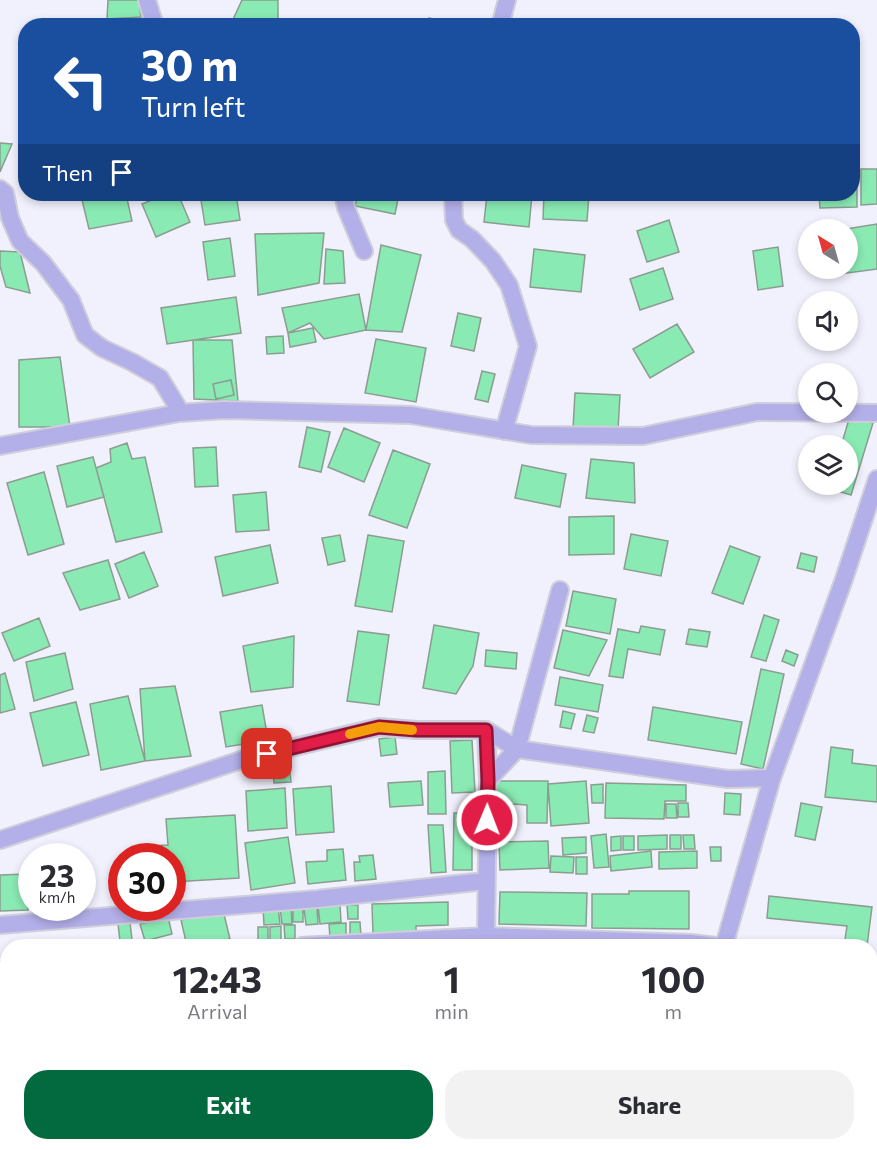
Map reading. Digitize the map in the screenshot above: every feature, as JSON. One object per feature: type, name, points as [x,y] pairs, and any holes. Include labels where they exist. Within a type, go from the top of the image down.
[{"type":"street","points":[[147,0],[153,18]]},
{"type":"street","points":[[502,18],[507,0]]},
{"type":"street","points":[[0,189],[5,193],[10,218],[20,241],[43,263],[71,300],[85,335],[102,348],[160,378],[179,413]]},
{"type":"street","points":[[344,201],[364,251]]},
{"type":"street","points":[[453,201],[454,220],[459,230],[472,239],[493,261],[509,285],[528,346],[504,431]]},
{"type":"street","points":[[0,446],[179,413],[224,410],[411,415],[531,435],[643,436],[757,412],[877,413]]},
{"type":"street","points":[[726,939],[772,778],[844,579],[877,479]]},
{"type":"street","points":[[488,780],[517,749],[560,590]]},
{"type":"street","points":[[0,840],[244,759],[379,727],[417,730],[486,730],[517,749],[728,778],[772,778]]},
{"type":"street","points":[[486,730],[488,780],[486,936]]},
{"type":"street","points":[[0,925],[317,899],[485,881]]},
{"type":"street","points":[[431,939],[486,936],[588,939]]},
{"type":"building","points":[[108,0],[139,0],[141,17],[107,18]]},
{"type":"building","points":[[242,0],[278,0],[278,18],[234,18]]},
{"type":"building","points":[[0,143],[12,144],[0,172]]},
{"type":"building","points":[[861,169],[877,169],[877,204],[861,205]]},
{"type":"building","points":[[82,201],[128,201],[132,221],[89,229]]},
{"type":"building","points":[[150,201],[181,201],[190,222],[156,237],[142,204]]},
{"type":"building","points":[[201,201],[237,201],[240,220],[205,225]]},
{"type":"building","points":[[356,201],[398,201],[395,214],[355,206]]},
{"type":"building","points":[[486,201],[531,201],[529,227],[484,222]]},
{"type":"building","points":[[544,201],[588,201],[587,221],[543,219]]},
{"type":"building","points":[[820,201],[857,201],[857,207],[820,208]]},
{"type":"building","points":[[669,220],[679,252],[647,262],[637,231]]},
{"type":"building","points":[[877,224],[877,269],[858,272],[858,227]]},
{"type":"building","points":[[324,233],[319,283],[258,295],[255,234]]},
{"type":"building","points":[[230,238],[235,276],[208,280],[203,242]]},
{"type":"building","points":[[381,245],[421,255],[402,332],[366,330]]},
{"type":"building","points":[[778,247],[783,286],[758,290],[753,251]]},
{"type":"building","points":[[326,249],[343,251],[345,283],[324,284]]},
{"type":"building","points":[[534,249],[585,255],[581,292],[530,287]]},
{"type":"building","points":[[0,251],[20,252],[30,293],[6,287],[0,266]]},
{"type":"building","points":[[663,268],[673,299],[640,310],[630,279]]},
{"type":"building","points":[[359,294],[366,330],[324,339],[310,323],[288,333],[282,308]]},
{"type":"building","points":[[236,297],[241,333],[167,344],[161,308]]},
{"type":"building","points":[[458,313],[481,318],[474,351],[451,346]]},
{"type":"building","points":[[677,324],[694,352],[650,378],[633,349]]},
{"type":"building","points":[[313,328],[316,342],[290,347],[288,333]]},
{"type":"building","points":[[283,336],[284,353],[267,354],[266,337]]},
{"type":"building","points":[[376,339],[426,348],[416,402],[365,393]]},
{"type":"building","points":[[193,340],[232,340],[238,401],[194,399]]},
{"type":"building","points":[[60,357],[70,427],[19,427],[19,360]]},
{"type":"building","points":[[482,371],[495,374],[488,402],[475,399]]},
{"type":"building","points":[[231,380],[234,395],[216,399],[213,384]]},
{"type":"building","points":[[575,393],[620,395],[618,430],[573,428]]},
{"type":"building","points":[[858,418],[873,423],[858,472],[858,435],[844,435],[848,423],[858,423]]},
{"type":"building","points":[[307,427],[330,432],[321,472],[299,467]]},
{"type":"building","points":[[344,428],[380,443],[364,482],[328,467]]},
{"type":"building","points":[[127,443],[132,459],[145,457],[162,532],[116,542],[96,468],[111,462],[110,449]]},
{"type":"building","points":[[216,447],[218,486],[195,487],[193,448]]},
{"type":"building","points":[[393,450],[430,464],[407,528],[369,515]]},
{"type":"building","points":[[93,457],[104,497],[67,507],[57,466]]},
{"type":"building","points":[[591,459],[634,463],[635,503],[586,498]]},
{"type":"building","points":[[522,465],[566,474],[560,507],[515,498]]},
{"type":"building","points":[[44,472],[64,544],[28,555],[7,483]]},
{"type":"building","points":[[266,492],[269,530],[236,532],[233,495]]},
{"type":"building","points":[[614,516],[614,554],[569,555],[569,517]]},
{"type":"building","points":[[631,534],[668,541],[661,576],[624,569]]},
{"type":"building","points":[[340,535],[345,561],[328,565],[322,538]]},
{"type":"building","points":[[368,535],[404,541],[392,612],[355,606]]},
{"type":"building","points":[[270,545],[278,583],[223,596],[215,557]]},
{"type":"building","points":[[730,546],[760,557],[743,604],[712,593]]},
{"type":"building","points":[[144,552],[158,586],[129,598],[115,564]]},
{"type":"building","points":[[801,553],[817,557],[814,572],[797,568]]},
{"type":"building","points":[[108,560],[120,599],[80,610],[63,573]]},
{"type":"building","points":[[573,591],[616,599],[610,634],[566,626]]},
{"type":"building","points":[[764,615],[779,620],[766,661],[751,657]]},
{"type":"building","points":[[39,618],[50,646],[14,661],[2,633]]},
{"type":"building","points":[[434,625],[479,633],[473,666],[456,694],[423,688]]},
{"type":"building","points":[[641,626],[665,630],[660,655],[628,649],[623,678],[609,676],[618,629],[639,633]]},
{"type":"building","points":[[689,629],[710,632],[707,647],[686,644]]},
{"type":"building","points":[[563,630],[607,640],[589,676],[554,668]]},
{"type":"building","points":[[358,631],[389,635],[379,705],[347,701]]},
{"type":"building","points":[[294,636],[293,687],[251,692],[243,646]]},
{"type":"building","points":[[486,650],[517,653],[516,669],[485,666]]},
{"type":"building","points":[[786,650],[798,655],[794,666],[782,661]]},
{"type":"building","points":[[65,653],[73,689],[34,701],[26,662]]},
{"type":"building","points":[[761,669],[784,674],[763,769],[741,764]]},
{"type":"building","points":[[5,673],[15,709],[0,713],[0,675]]},
{"type":"building","points":[[560,677],[603,685],[598,712],[555,705]]},
{"type":"building","points":[[175,686],[191,756],[145,761],[140,689]]},
{"type":"building","points":[[128,696],[145,761],[101,770],[90,704]]},
{"type":"building","points":[[76,702],[89,755],[43,766],[30,713]]},
{"type":"building","points":[[262,705],[268,740],[226,747],[220,712]]},
{"type":"building","points":[[653,707],[742,722],[736,754],[648,740]]},
{"type":"building","points":[[563,711],[575,714],[571,729],[560,727]]},
{"type":"building","points":[[587,715],[598,718],[594,733],[583,731]]},
{"type":"building","points":[[395,737],[397,754],[381,756],[379,739]]},
{"type":"building","points":[[472,740],[475,792],[452,793],[450,741]]},
{"type":"building","points":[[831,747],[853,750],[852,763],[877,766],[877,802],[825,797]]},
{"type":"building","points":[[289,765],[291,782],[274,783],[273,767]]},
{"type":"building","points":[[445,771],[446,814],[428,814],[428,772]]},
{"type":"building","points":[[421,781],[423,805],[390,807],[388,783]]},
{"type":"building","points":[[497,781],[548,781],[547,823],[527,823],[527,805],[512,804],[512,824],[496,824]]},
{"type":"building","points":[[586,781],[589,823],[551,826],[548,784]]},
{"type":"building","points":[[606,783],[686,785],[686,801],[665,801],[664,819],[605,818]]},
{"type":"building","points":[[603,784],[603,803],[592,803],[591,785]]},
{"type":"building","points":[[331,786],[334,832],[296,835],[293,789]]},
{"type":"building","points":[[285,788],[287,828],[248,831],[246,791]]},
{"type":"building","points":[[725,793],[741,794],[740,815],[724,814]]},
{"type":"building","points":[[678,803],[688,803],[689,817],[678,817]]},
{"type":"building","points":[[801,803],[822,807],[815,840],[795,836]]},
{"type":"building","points":[[666,804],[676,804],[677,818],[666,818]]},
{"type":"building","points":[[454,813],[472,813],[472,870],[453,870]]},
{"type":"building","points":[[235,815],[239,878],[186,881],[186,843],[168,843],[166,819]]},
{"type":"building","points":[[428,825],[443,825],[446,872],[431,873]]},
{"type":"building","points":[[606,834],[609,867],[594,868],[591,836]]},
{"type":"building","points":[[667,835],[667,849],[638,850],[638,836]]},
{"type":"building","points":[[670,835],[681,835],[681,849],[670,849]]},
{"type":"building","points":[[683,835],[694,835],[695,849],[684,849]]},
{"type":"building","points":[[621,836],[621,850],[611,851],[611,837]]},
{"type":"building","points":[[623,836],[634,836],[634,850],[623,850]]},
{"type":"building","points":[[288,837],[295,883],[251,890],[245,843]]},
{"type":"building","points":[[586,837],[586,853],[563,855],[562,838]]},
{"type":"building","points":[[548,841],[549,868],[500,870],[499,842]]},
{"type":"building","points":[[710,847],[721,847],[721,861],[711,861]]},
{"type":"building","points":[[343,849],[346,880],[308,884],[306,862],[327,861],[327,850]]},
{"type":"building","points":[[651,851],[652,867],[611,871],[610,856]]},
{"type":"building","points":[[697,851],[697,868],[659,869],[659,852]]},
{"type":"building","points":[[373,855],[376,879],[355,881],[354,862],[360,862],[359,856]]},
{"type":"building","points":[[551,856],[574,857],[573,873],[550,872]]},
{"type":"building","points":[[576,857],[587,857],[587,874],[576,874]]},
{"type":"building","points":[[18,874],[18,910],[0,911],[0,875]]},
{"type":"building","points":[[629,891],[689,891],[689,929],[592,928],[592,894],[629,894]]},
{"type":"building","points":[[500,892],[587,893],[586,926],[499,924]]},
{"type":"building","points":[[769,896],[872,907],[868,939],[845,939],[847,926],[767,918]]},
{"type":"building","points":[[448,902],[448,925],[416,926],[416,933],[373,934],[372,904]]},
{"type":"building","points":[[340,904],[341,922],[320,924],[318,906]]},
{"type":"building","points":[[347,905],[358,905],[358,919],[348,919]]},
{"type":"building","points":[[278,906],[280,924],[264,925],[263,908]]},
{"type":"building","points":[[291,906],[292,924],[282,924],[280,907]]},
{"type":"building","points":[[317,907],[318,924],[306,925],[304,908]]},
{"type":"building","points":[[293,908],[303,908],[303,922],[293,922]]},
{"type":"building","points":[[223,910],[230,939],[185,939],[181,921]]},
{"type":"building","points":[[169,921],[172,934],[144,939],[140,924]]},
{"type":"building","points":[[130,922],[132,939],[120,939],[118,924]]},
{"type":"building","points":[[350,922],[360,922],[361,936],[350,936]]},
{"type":"building","points":[[346,923],[346,937],[330,938],[329,924]]},
{"type":"building","points":[[284,925],[295,925],[295,939],[285,939]]},
{"type":"building","points":[[281,926],[281,939],[270,939],[270,927]]},
{"type":"building","points":[[258,927],[268,927],[268,939],[258,939]]},
{"type":"slow traffic","points":[[350,734],[379,727],[412,730]]},
{"type":"route","points":[[267,754],[379,727],[417,730],[486,730],[487,820]]}]
